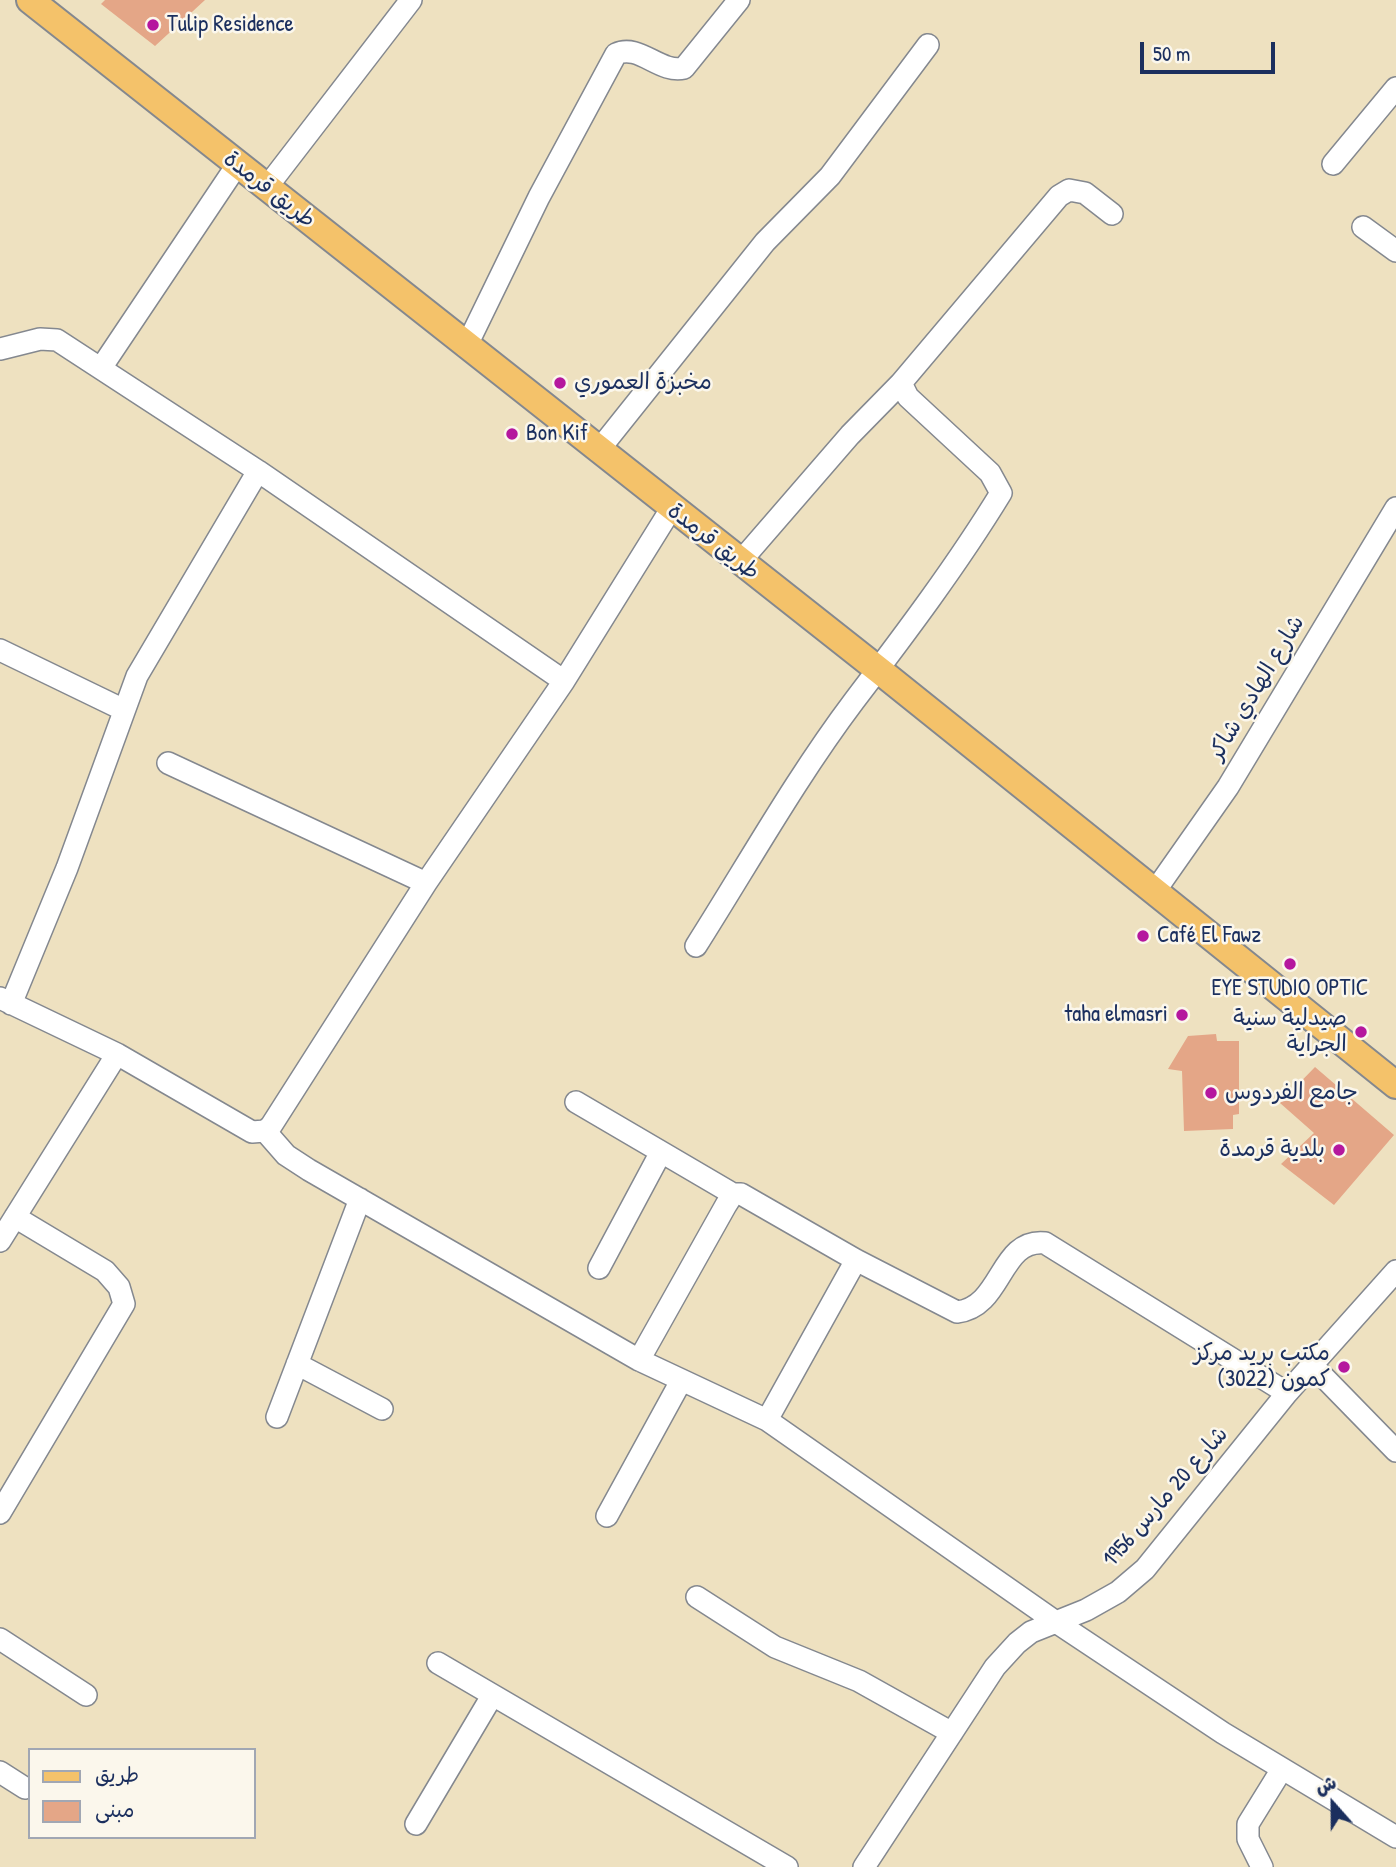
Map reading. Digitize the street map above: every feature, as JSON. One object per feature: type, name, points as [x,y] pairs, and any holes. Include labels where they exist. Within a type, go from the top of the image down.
[{"type":"main road","name":"طريق قرمدة","points":[[30,0],[671,509],[880,671],[1396,1085]]},
{"type":"street","points":[[267,187],[411,0]]},
{"type":"street","points":[[466,347],[539,197],[616,54],[630,51],[672,69],[684,68],[739,0]]},
{"type":"street","points":[[598,451],[765,242],[830,176],[928,45]]},
{"type":"street","points":[[1333,164],[1396,88]]},
{"type":"street","points":[[101,368],[237,165]]},
{"type":"street","points":[[740,562],[850,435],[901,383],[1059,196],[1069,190],[1085,193],[1112,215]]},
{"type":"street","points":[[1363,227],[1396,251]]},
{"type":"street","points":[[0,349],[40,339],[57,340],[258,471],[564,681]]},
{"type":"street","points":[[696,946],[805,773],[854,701],[880,671],[1001,493],[990,473],[908,397],[901,383]]},
{"type":"street","points":[[258,471],[136,676],[67,868],[6,1001],[117,1054],[252,1132],[265,1131],[279,1116],[426,883],[564,681],[671,509]]},
{"type":"street","name":"شارع الهادي شاكر","points":[[1156,891],[1228,787],[1396,509]]},
{"type":"street","points":[[0,650],[124,710]]},
{"type":"street","points":[[168,763],[426,883]]},
{"type":"street","points":[[0,1241],[117,1054]]},
{"type":"street","points":[[576,1102],[733,1194],[747,1195],[856,1261],[957,1312],[970,1311],[984,1301],[1021,1247],[1032,1242],[1045,1243],[1287,1393]]},
{"type":"street","points":[[265,1131],[286,1155],[639,1360],[767,1420],[1056,1622],[1282,1769],[1396,1838]]},
{"type":"street","points":[[599,1268],[661,1152]]},
{"type":"street","points":[[639,1360],[733,1194]]},
{"type":"street","points":[[277,1418],[360,1199]]},
{"type":"street","points":[[0,1513],[124,1304],[119,1287],[105,1271],[15,1217]]},
{"type":"street","points":[[767,1420],[856,1261]]},
{"type":"street","name":"شارع 20 مارس 1956","points":[[864,1867],[995,1667],[1031,1632],[1118,1592],[1145,1569],[1287,1393],[1396,1271]]},
{"type":"street","points":[[298,1364],[382,1409]]},
{"type":"street","points":[[1313,1366],[1396,1451]]},
{"type":"street","points":[[607,1516],[681,1381]]},
{"type":"street","points":[[697,1597],[775,1647],[859,1681],[952,1733]]},
{"type":"street","points":[[0,1639],[86,1695]]},
{"type":"street","points":[[438,1663],[787,1867]]},
{"type":"street","points":[[416,1824],[492,1696]]},
{"type":"street","points":[[1262,1867],[1248,1839],[1248,1824],[1282,1769]]},
{"type":"street","points":[[0,1772],[25,1788]]},
{"type":"building","name":"Tulip Residence","points":[[105,0],[205,0],[155,46],[101,4]]},
{"type":"building","name":"جامع الفردوس","points":[[1216,1034],[1217,1041],[1239,1041],[1239,1114],[1233,1115],[1233,1129],[1184,1131],[1182,1071],[1168,1069],[1188,1036]]},
{"type":"building","name":"بلدية قرمدة","points":[[1315,1067],[1394,1135],[1334,1205],[1281,1164],[1314,1133],[1280,1103]]},
{"type":"place","name":"Tulip Residence","points":[[153,25]]},
{"type":"place","name":"مخبزة العموري","points":[[560,383]]},
{"type":"place","name":"Bon Kif","points":[[512,434]]},
{"type":"place","name":"Café El Fawz","points":[[1143,936]]},
{"type":"place","name":"EYE STUDIO OPTIC","points":[[1290,964]]},
{"type":"place","name":"taha elmasri","points":[[1182,1015]]},
{"type":"place","name":"صيدلية سنية الجراية","points":[[1361,1032]]},
{"type":"place","name":"جامع الفردوس","points":[[1211,1093]]},
{"type":"place","name":"بلدية قرمدة","points":[[1339,1150]]},
{"type":"place","name":"مكتب بريد مركز كمون (3022)","points":[[1344,1367]]}]
